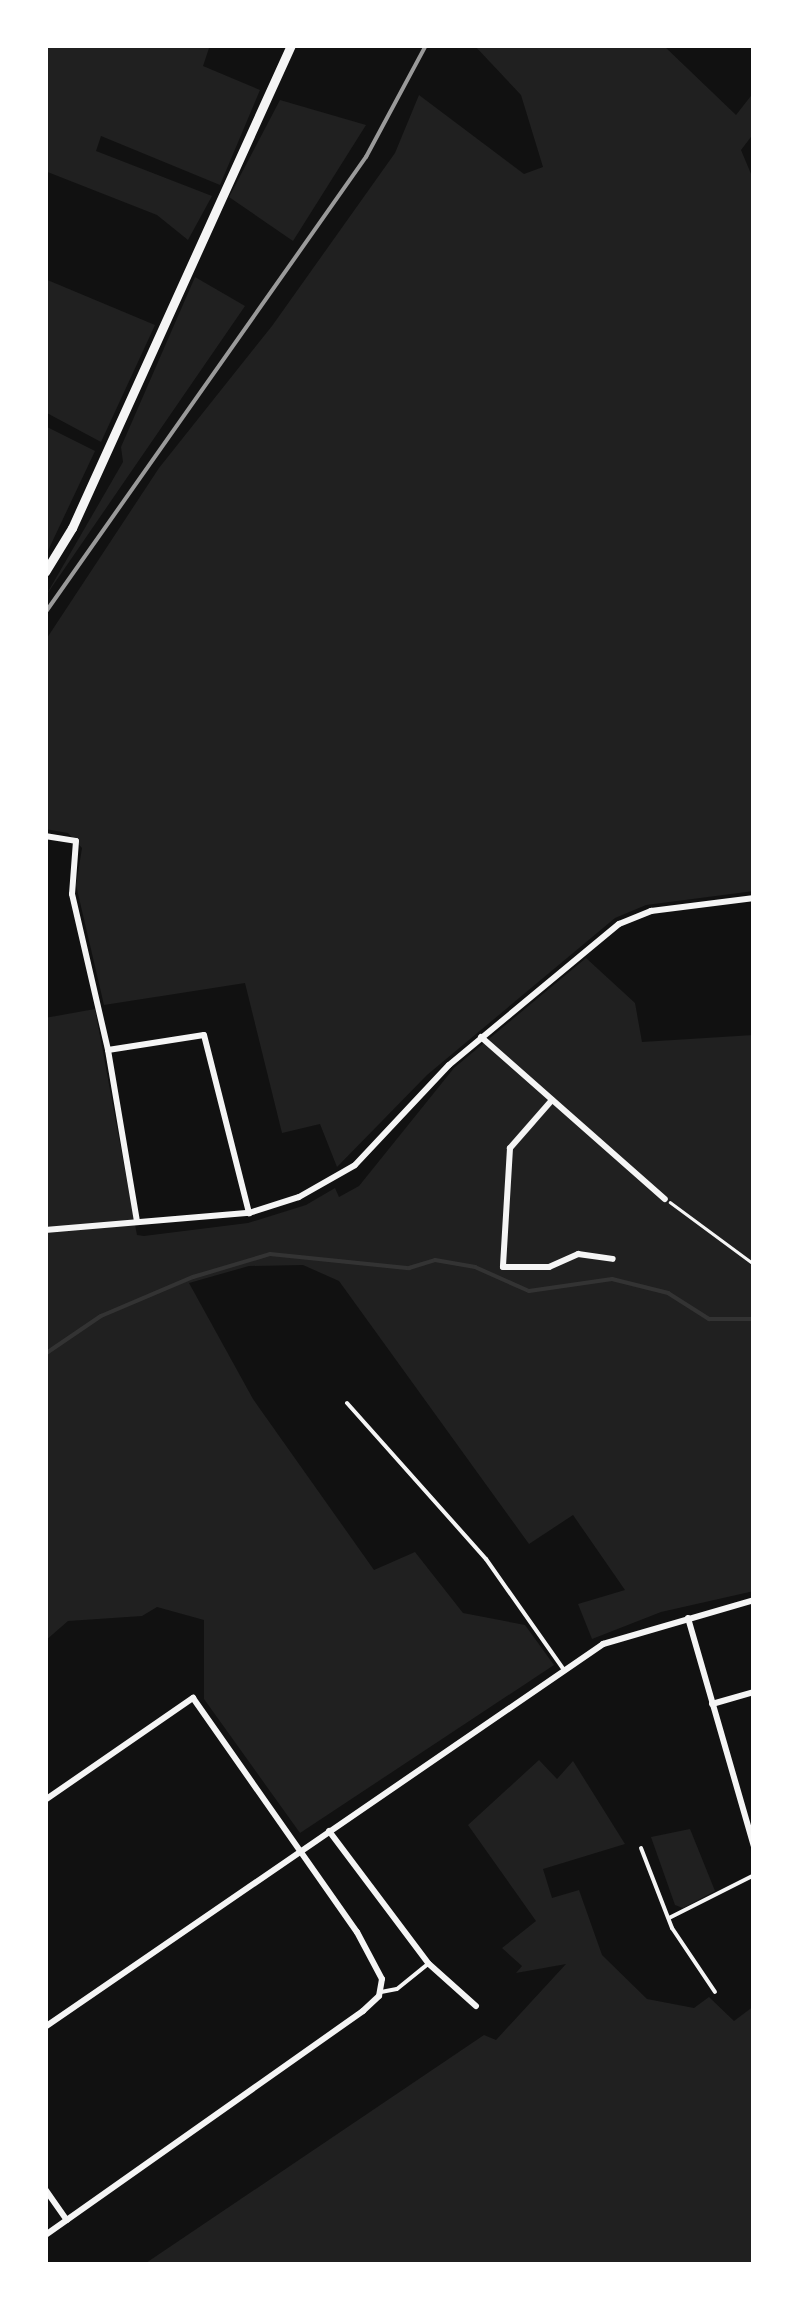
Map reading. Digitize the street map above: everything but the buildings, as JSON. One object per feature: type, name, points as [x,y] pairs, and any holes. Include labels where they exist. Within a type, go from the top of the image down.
[{"type":"street","points":[[45,572],[72,528],[292,45]]},
{"type":"street","points":[[45,836],[76,841],[72,894],[108,1050],[136,1221]]},
{"type":"street","points":[[45,1230],[249,1214],[343,1174],[481,1037],[634,916],[754,898]]},
{"type":"street","points":[[108,1050],[204,1035],[249,1214]]},
{"type":"street","points":[[481,1037],[664,1199]]},
{"type":"street","points":[[552,1100],[510,1148],[503,1266],[549,1267],[578,1254],[613,1259]]},
{"type":"street","points":[[45,2027],[612,1639],[754,1600]]},
{"type":"street","points":[[688,1618],[754,1847]]},
{"type":"street","points":[[712,1704],[754,1692]]},
{"type":"street","points":[[45,1800],[192,1698],[373,1957],[381,1992],[272,2079],[45,2235]]},
{"type":"street","points":[[329,1831],[429,1964],[476,2006]]},
{"type":"street","points":[[45,2189],[67,2220]]},
{"type":"lane","points":[[347,1403],[486,1559],[564,1670]]},
{"type":"lane","points":[[642,1848],[668,1919],[715,1992]]},
{"type":"lane","points":[[668,1919],[754,1875]]},
{"type":"lane","points":[[381,1992],[397,1989],[429,1964]]},
{"type":"path","points":[[664,1199],[752,1262]]},
{"type":"shaded area","points":[[45,45],[210,45],[203,66],[260,90],[220,185],[101,136],[96,151],[212,196],[188,240],[157,215],[45,171]]},
{"type":"shaded area","points":[[474,45],[663,45],[736,115],[754,92],[754,133],[741,150],[754,181],[754,891],[646,905],[615,918],[427,1075],[337,1167],[320,1124],[282,1133],[245,983],[104,1005],[76,885],[82,848],[68,833],[45,829],[45,641],[159,468],[272,326],[395,153],[419,95],[524,174],[543,167],[521,95]]},
{"type":"shaded area","points":[[280,100],[366,125],[293,241],[229,197]]},
{"type":"shaded area","points":[[195,277],[245,306],[45,597],[123,462],[121,447]]},
{"type":"shaded area","points":[[45,279],[155,325],[101,442],[45,412]]},
{"type":"shaded area","points":[[45,426],[95,451],[45,557]]},
{"type":"shaded area","points":[[586,958],[635,1003],[642,1042],[754,1035],[754,1591],[661,1612],[592,1639],[578,1604],[625,1590],[573,1515],[529,1544],[339,1281],[303,1265],[249,1266],[189,1283],[253,1399],[374,1570],[415,1552],[463,1613],[525,1625],[554,1665],[300,1833],[204,1699],[204,1620],[157,1607],[142,1616],[68,1621],[45,1641],[45,1018],[95,1009],[137,1235],[144,1236],[248,1223],[306,1205],[335,1188],[339,1197],[359,1186],[454,1068]]},
{"type":"shaded area","points":[[539,1760],[557,1779],[573,1761],[625,1844],[543,1869],[552,1898],[579,1890],[602,1955],[647,1999],[694,2008],[709,1997],[734,2021],[754,2006],[754,2265],[143,2265],[484,2035],[496,2040],[566,1964],[516,1973],[522,1966],[502,1948],[536,1921],[468,1825]]},
{"type":"shaded area","points":[[690,1829],[715,1891],[683,1908],[675,1905],[651,1837]]},
{"type":"waterway","points":[[45,1354],[101,1316],[193,1277],[270,1254],[409,1268],[435,1260],[475,1267],[529,1291],[612,1279],[668,1293],[709,1319],[754,1319]]},
{"type":"railway","points":[[45,613],[366,157],[426,45]]}]
